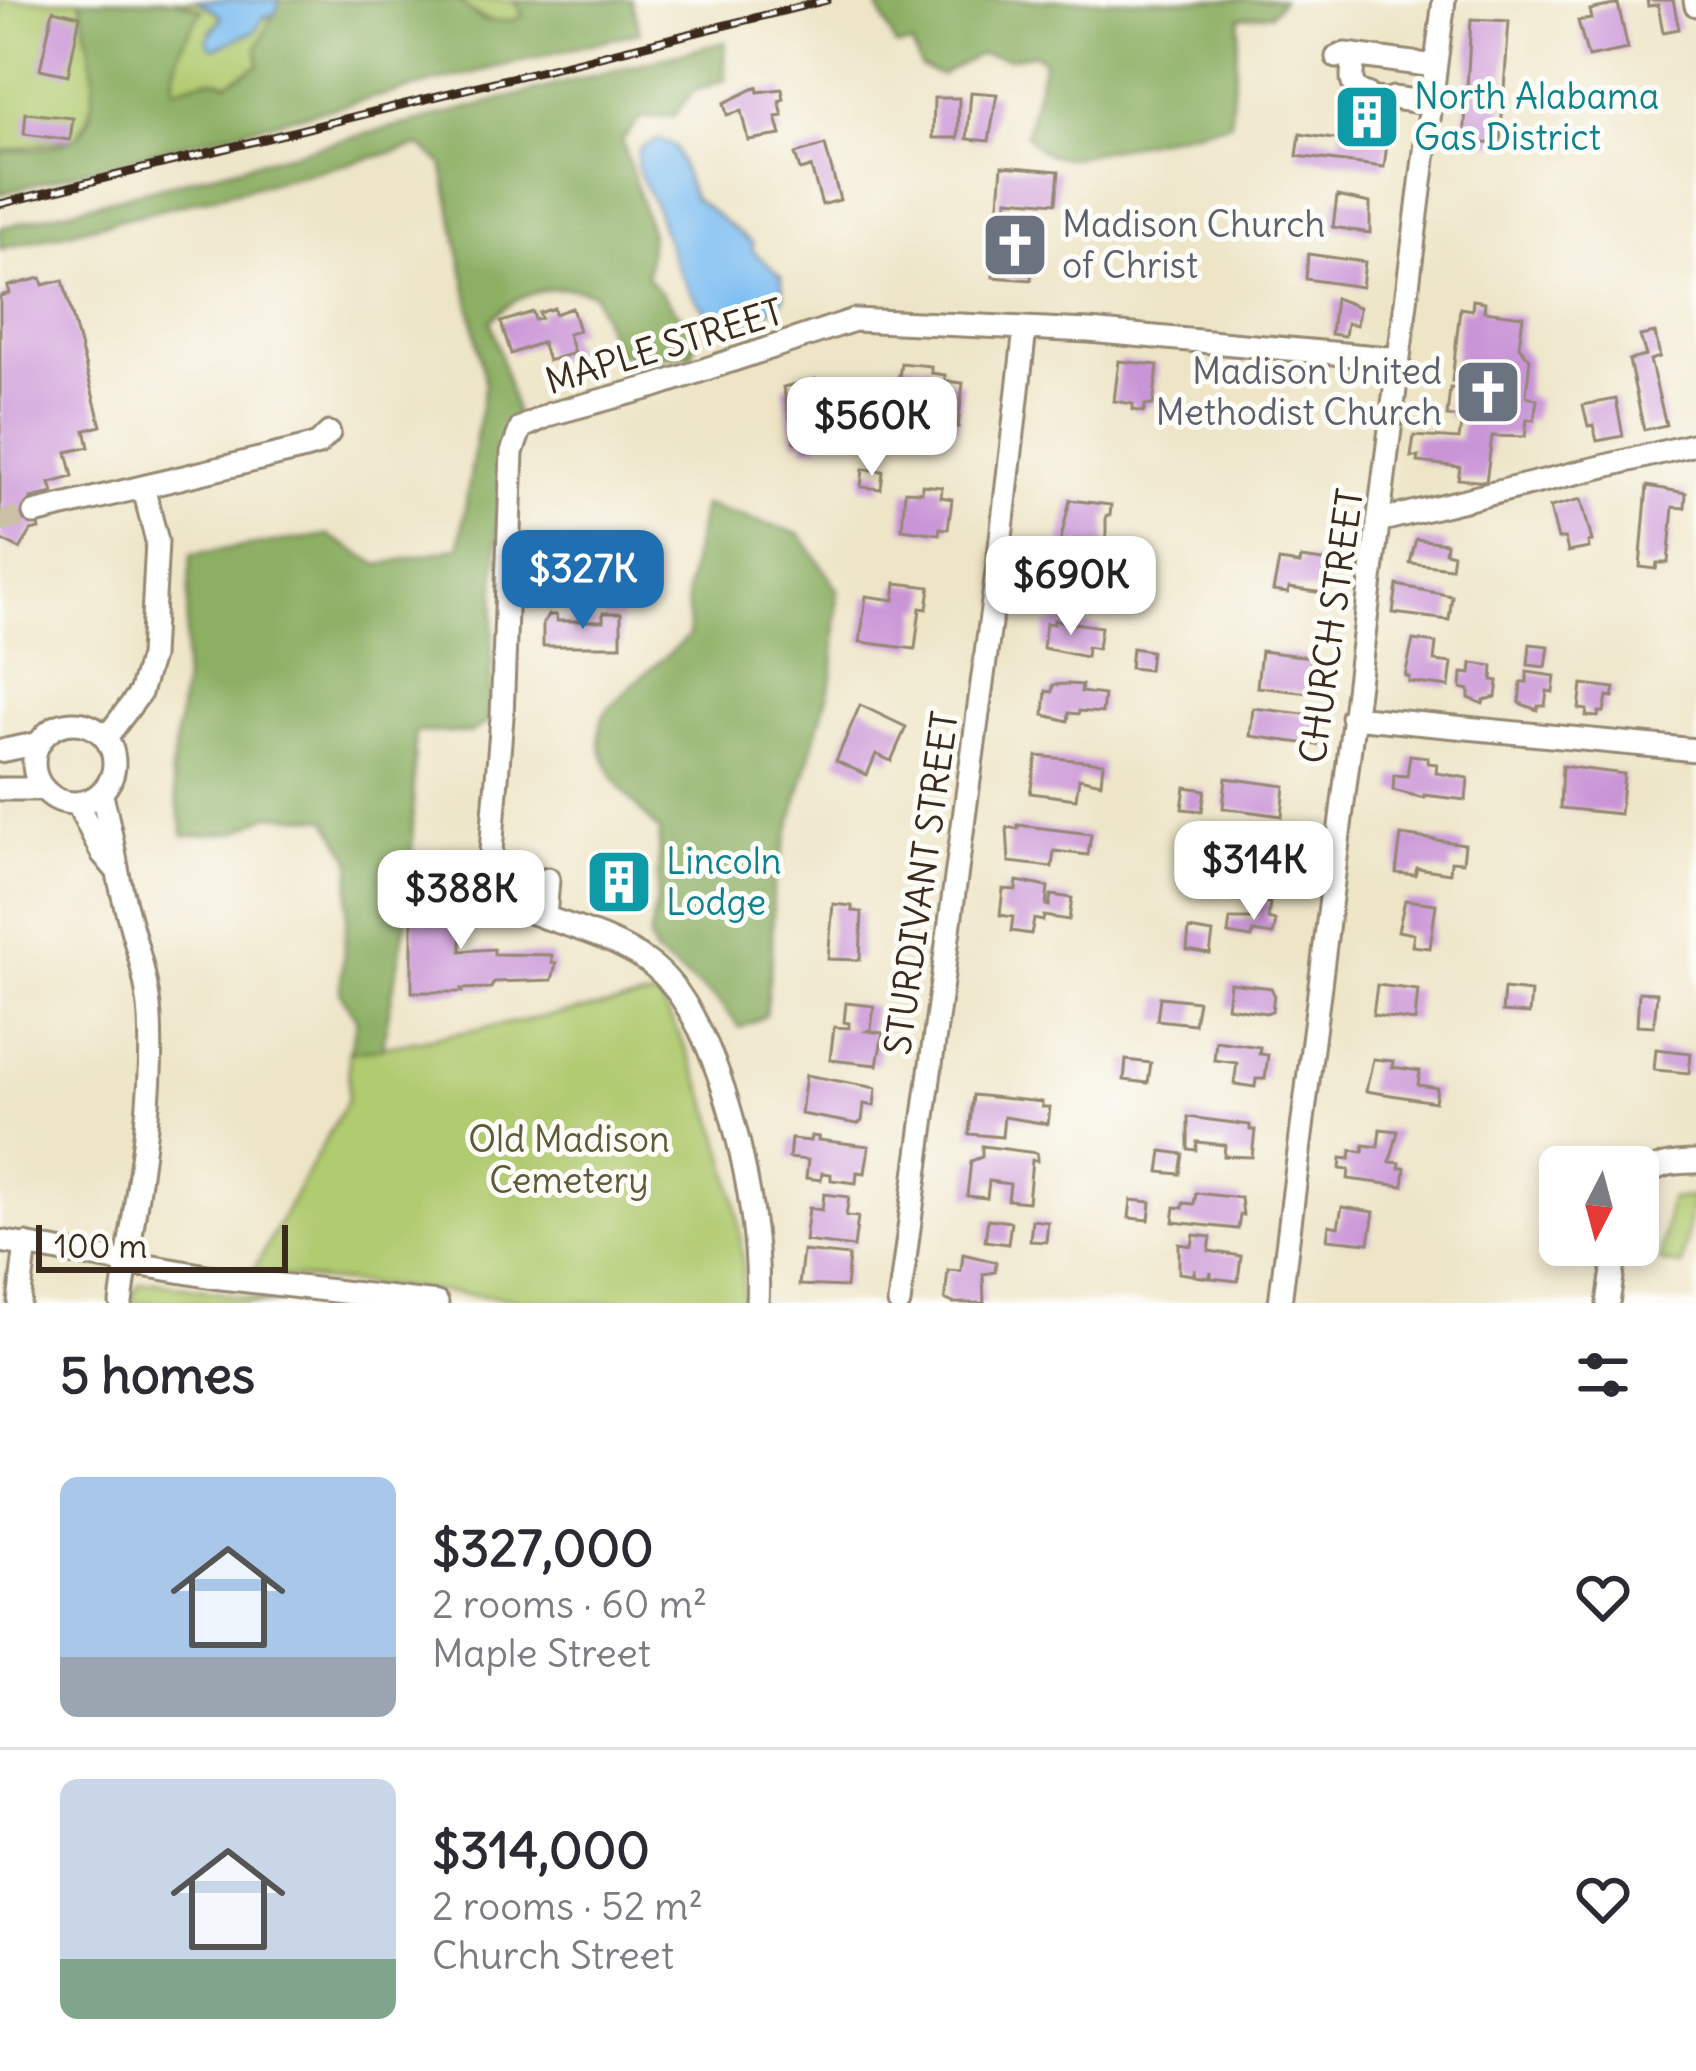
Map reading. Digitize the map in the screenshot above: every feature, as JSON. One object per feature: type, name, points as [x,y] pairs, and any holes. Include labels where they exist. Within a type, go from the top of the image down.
[{"type":"street","name":"CHURCH STREET","points":[[1280,1303],[1444,0]]},
{"type":"street","points":[[1367,94],[1354,88],[1346,56],[1435,65]]},
{"type":"street","points":[[1393,98],[1430,104]]},
{"type":"street","name":"MAPLE STREET","points":[[757,1303],[747,1181],[709,1046],[694,1014],[670,979],[646,960],[496,898],[489,876],[482,842],[507,587],[512,452],[521,428],[854,320],[1089,331],[1352,362],[1399,359]]},
{"type":"street","name":"STURDIVANT STREET","points":[[899,1303],[994,592],[1024,329]]},
{"type":"street","points":[[34,513],[305,448],[329,433]]},
{"type":"street","points":[[1378,521],[1696,444]]},
{"type":"street","points":[[106,738],[140,693],[151,656],[157,541],[143,487]]},
{"type":"street","points":[[507,587],[560,585]]},
{"type":"street","points":[[1352,717],[1696,750]]},
{"type":"street","points":[[87,725],[106,738],[115,760],[113,776],[101,792],[77,803],[62,801],[44,789],[34,766],[40,743],[56,727],[87,725]]},
{"type":"street","points":[[0,751],[40,743]]},
{"type":"street","points":[[0,789],[44,789]]},
{"type":"street","points":[[101,792],[134,924],[150,1017],[149,1078],[121,1303]]},
{"type":"street","points":[[77,803],[102,853],[118,872]]},
{"type":"street","points":[[545,918],[548,879]]},
{"type":"street","points":[[1659,1166],[1696,1162]]},
{"type":"street","points":[[19,1303],[8,1242],[213,1277],[437,1303]]},
{"type":"street","points":[[1608,1303],[1614,1266]]},
{"type":"green space","points":[[0,0],[80,0],[92,52],[94,89],[85,123],[75,138],[0,152]]},
{"type":"green space","points":[[80,0],[176,0],[202,10],[178,58],[174,89],[208,80],[227,83],[259,65],[257,49],[280,0],[457,0],[483,21],[513,21],[523,15],[514,0],[631,0],[640,32],[0,194],[0,152],[59,145],[85,127],[91,111],[93,72]]},
{"type":"green space","points":[[176,0],[213,8],[221,19],[210,32],[233,38],[275,14],[257,49],[259,65],[227,83],[207,80],[173,90],[178,58],[202,10]]},
{"type":"green space","points":[[457,0],[514,0],[524,15],[496,22]]},
{"type":"green space","points":[[1282,0],[1271,14],[1240,18],[1230,123],[1071,158],[1045,153],[1026,134],[1044,61],[1034,54],[1008,58],[980,54],[940,75],[921,67],[912,45],[896,46],[876,3]]},
{"type":"green space","points":[[725,42],[725,80],[692,92],[674,116],[641,118],[622,140],[651,234],[647,277],[699,337],[691,355],[634,359],[615,352],[594,294],[581,290],[553,289],[525,296],[491,321],[516,414],[502,437],[489,722],[470,733],[415,732],[405,927],[382,1048],[349,1053],[357,1020],[340,993],[352,861],[327,819],[269,815],[237,832],[184,836],[171,773],[183,688],[191,554],[328,535],[379,565],[459,547],[485,382],[442,163],[420,146],[0,249],[0,228]]},
{"type":"green space","points":[[703,505],[800,534],[838,590],[833,675],[773,887],[765,1016],[740,1028],[716,999],[655,954],[649,939],[657,898],[660,831],[614,777],[600,744],[606,712],[689,636],[687,590]]},
{"type":"green space","name":"Old Madison Cemetery","points":[[658,996],[694,1068],[722,1144],[738,1223],[743,1303],[555,1303],[252,1273],[348,1099],[349,1053]]},
{"type":"green space","points":[[1693,1197],[1682,1266],[1660,1262],[1670,1199]]},
{"type":"green space","points":[[140,1283],[278,1303],[133,1303]]},
{"type":"water","points":[[197,0],[279,3],[275,14],[263,17],[255,31],[211,48],[207,40],[221,19]]},
{"type":"water","points":[[660,139],[675,147],[693,197],[752,243],[753,251],[781,276],[784,298],[757,317],[734,323],[715,317],[685,281],[637,163],[640,148]]},
{"type":"building","points":[[1647,0],[1673,0],[1679,29],[1663,32],[1658,5],[1648,6]]},
{"type":"building","points":[[1618,4],[1628,49],[1588,57],[1578,21],[1592,19],[1590,10]]},
{"type":"building","points":[[53,10],[80,16],[68,75],[40,69]]},
{"type":"building","points":[[1471,19],[1509,21],[1500,144],[1464,142]]},
{"type":"building","name":"North Alabama Gas District","points":[[1368,86],[1394,89],[1384,167],[1297,156],[1300,134],[1340,140],[1346,97],[1366,99]]},
{"type":"building","points":[[757,87],[758,92],[782,89],[783,116],[776,117],[781,135],[748,140],[741,111],[727,115],[724,103]]},
{"type":"building","points":[[971,92],[997,94],[989,141],[967,139]]},
{"type":"building","points":[[934,98],[959,98],[958,138],[933,138]]},
{"type":"building","points":[[26,113],[73,118],[70,140],[24,134]]},
{"type":"building","points":[[825,145],[840,200],[822,205],[811,167],[800,170],[795,154]]},
{"type":"building","name":"Madison Church of Christ","points":[[1002,166],[1059,171],[1056,203],[1007,199],[1007,211],[1036,213],[1031,280],[993,277]]},
{"type":"building","points":[[1337,196],[1370,203],[1370,233],[1333,227]]},
{"type":"building","points":[[1308,254],[1365,262],[1362,287],[1306,279]]},
{"type":"building","points":[[41,278],[43,285],[63,280],[101,426],[85,430],[89,447],[67,452],[73,477],[50,483],[53,493],[31,498],[39,529],[31,531],[20,549],[0,539],[0,296],[10,293],[8,286]]},
{"type":"building","points":[[1335,298],[1359,307],[1357,325],[1347,323],[1345,336],[1331,334]]},
{"type":"building","name":"Madison United Methodist Church","points":[[1473,300],[1485,302],[1484,311],[1523,316],[1519,346],[1530,359],[1526,395],[1537,400],[1534,420],[1527,419],[1525,437],[1492,436],[1486,482],[1458,479],[1460,467],[1411,457],[1414,436],[1459,439],[1462,418],[1447,416],[1450,388],[1460,389],[1461,382],[1452,381],[1460,308],[1472,310]]},
{"type":"building","points":[[554,308],[555,314],[572,308],[579,331],[568,334],[574,353],[548,361],[542,342],[511,354],[501,322],[533,312],[535,320],[541,318],[539,313]]},
{"type":"building","points":[[1655,333],[1660,357],[1650,360],[1666,425],[1644,430],[1629,360],[1646,356],[1640,336]]},
{"type":"building","points":[[1119,361],[1158,365],[1153,405],[1145,405],[1144,412],[1133,410],[1133,404],[1114,401]]},
{"type":"building","points":[[901,363],[931,366],[931,373],[945,375],[945,381],[963,383],[958,427],[924,423],[925,410],[918,409],[921,387],[898,384]]},
{"type":"building","points":[[815,379],[819,398],[843,394],[848,418],[825,422],[827,436],[819,438],[820,445],[805,448],[804,440],[795,442],[783,387]]},
{"type":"building","points":[[1616,399],[1623,436],[1597,441],[1583,405]]},
{"type":"building","points":[[863,469],[883,471],[881,489],[861,487]]},
{"type":"building","points":[[922,485],[942,487],[941,497],[952,499],[948,529],[940,528],[939,534],[902,529],[905,491],[922,492]]},
{"type":"building","points":[[1647,486],[1686,493],[1685,508],[1673,507],[1668,563],[1657,563],[1656,569],[1640,567]]},
{"type":"building","points":[[1581,499],[1592,541],[1589,548],[1568,552],[1565,538],[1558,539],[1550,507]]},
{"type":"building","points":[[1070,500],[1111,505],[1110,516],[1106,516],[1106,549],[1060,543]]},
{"type":"building","points":[[1416,539],[1446,543],[1445,552],[1453,554],[1451,568],[1410,563]]},
{"type":"building","points":[[1301,558],[1330,562],[1323,593],[1289,588],[1288,593],[1273,591],[1279,561],[1300,564]]},
{"type":"building","points":[[1086,565],[1129,570],[1127,586],[1118,585],[1115,607],[1079,602],[1080,575],[1086,575]]},
{"type":"building","points":[[896,583],[930,587],[927,609],[920,608],[915,649],[860,642],[866,596],[894,600]]},
{"type":"building","points":[[1397,585],[1452,596],[1449,620],[1393,613]]},
{"type":"building","points":[[603,613],[621,613],[621,646],[543,646],[543,623],[549,615],[556,615],[557,621],[603,621]]},
{"type":"building","points":[[1054,620],[1101,627],[1098,649],[1087,647],[1086,657],[1043,648],[1046,623],[1054,624]]},
{"type":"building","points":[[1413,640],[1436,643],[1434,661],[1452,663],[1449,687],[1409,682],[1405,676]]},
{"type":"building","points":[[1530,644],[1549,646],[1546,667],[1528,665]]},
{"type":"building","points":[[1132,648],[1151,651],[1149,670],[1130,668]]},
{"type":"building","points":[[1261,651],[1311,657],[1309,693],[1257,687]]},
{"type":"building","points":[[1472,663],[1493,666],[1492,680],[1498,681],[1496,697],[1483,704],[1461,688],[1462,673],[1471,674]]},
{"type":"building","points":[[1527,672],[1555,676],[1553,692],[1547,691],[1545,706],[1537,710],[1519,703]]},
{"type":"building","points":[[1582,684],[1615,688],[1598,717],[1586,716],[1587,710],[1579,709]]},
{"type":"building","points":[[1082,685],[1081,692],[1104,695],[1102,713],[1069,713],[1068,721],[1044,715],[1046,691]]},
{"type":"building","points":[[860,705],[906,727],[891,761],[876,754],[867,775],[836,761]]},
{"type":"building","points":[[1253,708],[1321,716],[1317,745],[1250,736]]},
{"type":"building","points":[[1410,755],[1428,757],[1428,763],[1437,764],[1436,773],[1468,778],[1466,800],[1424,798],[1393,790],[1394,775],[1407,776]]},
{"type":"building","points":[[1037,756],[1103,763],[1101,783],[1079,778],[1076,799],[1030,793]]},
{"type":"building","points":[[1562,766],[1624,774],[1620,814],[1560,808]]},
{"type":"building","points":[[1226,778],[1285,786],[1282,816],[1223,808]]},
{"type":"building","points":[[1185,787],[1205,790],[1202,811],[1182,809]]},
{"type":"building","points":[[1018,825],[1091,834],[1088,855],[1054,851],[1052,867],[1009,862],[1007,827],[1018,829]]},
{"type":"building","points":[[1401,835],[1465,844],[1463,862],[1451,861],[1450,873],[1417,868],[1415,875],[1396,873]]},
{"type":"building","points":[[1243,847],[1284,853],[1281,875],[1253,872],[1251,886],[1234,883]]},
{"type":"building","name":"Lincoln Lodge","points":[[601,870],[638,872],[637,895],[600,893]]},
{"type":"building","points":[[1017,881],[1048,887],[1049,906],[1051,895],[1072,898],[1069,920],[1044,916],[1043,921],[1034,919],[1031,934],[1011,931],[1013,917],[1000,915],[1003,889],[1016,890]]},
{"type":"building","points":[[427,883],[446,883],[446,901],[461,901],[461,951],[552,955],[556,963],[552,980],[494,982],[491,988],[462,992],[412,992],[412,901],[427,901]]},
{"type":"building","points":[[1405,900],[1436,904],[1430,948],[1412,946],[1414,934],[1398,931]]},
{"type":"building","points":[[1259,901],[1270,903],[1268,919],[1276,921],[1273,935],[1228,934],[1230,919],[1256,919]]},
{"type":"building","points":[[833,904],[862,912],[860,960],[828,959]]},
{"type":"building","points":[[1189,929],[1213,933],[1210,954],[1187,950]]},
{"type":"building","points":[[1230,983],[1271,988],[1272,1011],[1227,1007]]},
{"type":"building","points":[[1377,985],[1418,990],[1415,1021],[1373,1015]]},
{"type":"building","points":[[1504,989],[1531,992],[1529,1014],[1502,1012]]},
{"type":"building","points":[[1639,992],[1657,993],[1654,1026],[1637,1025]]},
{"type":"building","points":[[1160,997],[1198,1001],[1194,1024],[1157,1020]]},
{"type":"building","points":[[846,1003],[874,1006],[867,1031],[883,1033],[877,1065],[830,1060],[834,1027],[849,1028],[844,1022]]},
{"type":"building","points":[[1216,1041],[1260,1047],[1259,1054],[1268,1055],[1265,1079],[1256,1079],[1255,1087],[1234,1084],[1237,1063],[1214,1060]]},
{"type":"building","points":[[1656,1049],[1691,1053],[1689,1073],[1654,1070]]},
{"type":"building","points":[[1373,1059],[1420,1071],[1418,1085],[1437,1088],[1435,1102],[1366,1091]]},
{"type":"building","points":[[1126,1060],[1151,1063],[1148,1083],[1124,1080]]},
{"type":"building","points":[[806,1075],[876,1088],[874,1106],[864,1104],[862,1121],[857,1124],[801,1114]]},
{"type":"building","points":[[973,1095],[1042,1102],[1042,1107],[1050,1107],[1048,1124],[1004,1117],[1002,1137],[969,1134]]},
{"type":"building","points":[[1188,1117],[1250,1125],[1255,1130],[1252,1157],[1224,1156],[1225,1145],[1197,1142],[1196,1150],[1188,1149]]},
{"type":"building","points":[[1380,1129],[1398,1131],[1390,1162],[1405,1168],[1403,1186],[1348,1179],[1349,1170],[1340,1169],[1341,1158],[1350,1159],[1351,1150],[1378,1147]]},
{"type":"building","points":[[811,1136],[869,1146],[865,1173],[857,1172],[856,1183],[831,1180],[831,1174],[822,1173],[821,1180],[806,1178],[808,1160],[789,1158],[791,1139],[810,1141]]},
{"type":"building","points":[[982,1146],[1037,1153],[1037,1161],[1032,1160],[1028,1202],[1008,1200],[1010,1184],[989,1181],[987,1198],[967,1196],[971,1161],[982,1157]]},
{"type":"building","points":[[1162,1151],[1183,1154],[1180,1174],[1159,1172]]},
{"type":"building","points":[[1196,1193],[1241,1198],[1243,1215],[1238,1229],[1173,1222],[1175,1207],[1194,1204]]},
{"type":"building","points":[[824,1194],[849,1197],[846,1216],[858,1217],[854,1247],[805,1241],[809,1208],[822,1210]]},
{"type":"building","points":[[1131,1200],[1151,1202],[1149,1220],[1129,1218]]},
{"type":"building","points":[[1342,1207],[1374,1212],[1369,1243],[1327,1239],[1329,1225],[1338,1227]]},
{"type":"building","points":[[988,1219],[1011,1222],[1008,1244],[985,1241]]},
{"type":"building","points":[[1032,1220],[1048,1222],[1046,1242],[1030,1241]]},
{"type":"building","points":[[1194,1235],[1211,1237],[1209,1251],[1241,1256],[1238,1281],[1211,1278],[1211,1272],[1209,1278],[1195,1276],[1195,1269],[1193,1275],[1179,1273],[1179,1244],[1192,1246]]},
{"type":"building","points":[[803,1251],[849,1256],[846,1287],[799,1285]]},
{"type":"building","points":[[963,1254],[996,1262],[995,1272],[983,1274],[984,1303],[945,1299],[948,1270],[961,1271]]},
{"type":"tunnel","points":[[0,522],[34,513]]},
{"type":"railway","points":[[0,204],[827,0]]},
{"type":"place","name":"North Alabama Gas District","points":[[1367,117]]},
{"type":"place","name":"Madison Church of Christ","points":[[1015,245]]},
{"type":"place","name":"Madison United Methodist Church","points":[[1488,392]]},
{"type":"place","name":"Lincoln Lodge","points":[[619,882]]}]
